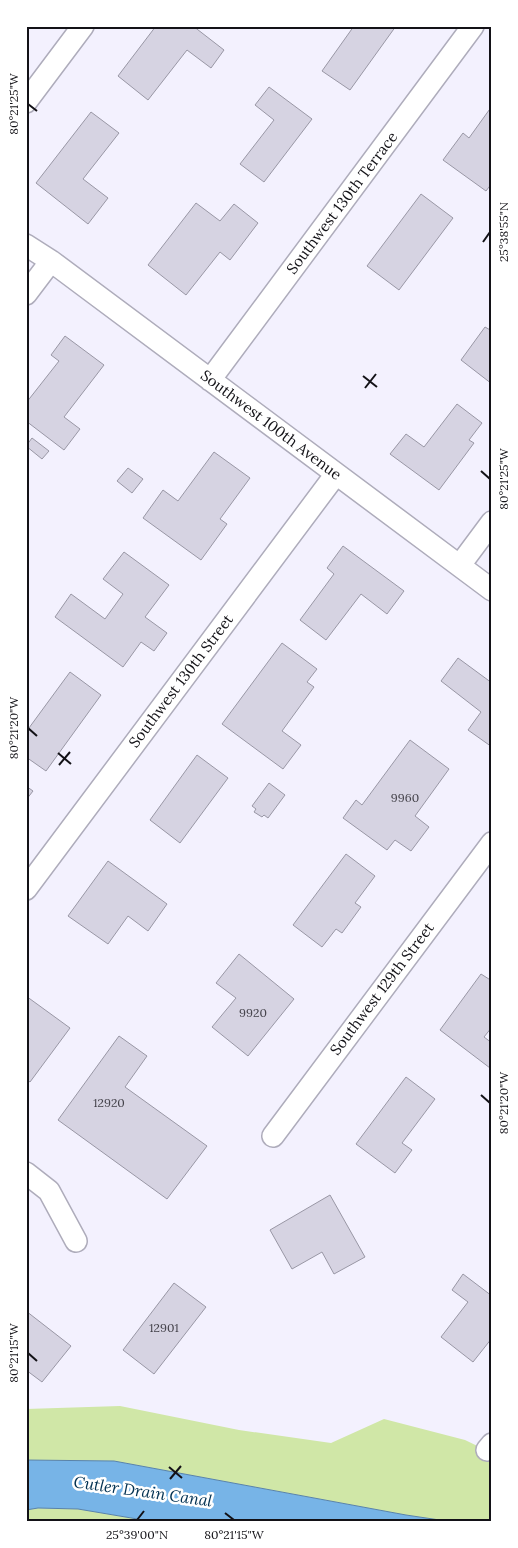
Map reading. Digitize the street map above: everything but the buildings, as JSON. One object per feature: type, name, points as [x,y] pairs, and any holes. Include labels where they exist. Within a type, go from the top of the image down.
[{"type":"street","points":[[26,102],[83,26]]},
{"type":"street","name":"Southwest 130th Terrace","points":[[210,380],[474,26]]},
{"type":"street","name":"Southwest 100th Avenue","points":[[26,245],[492,590]]},
{"type":"street","points":[[26,294],[50,261]]},
{"type":"street","name":"Southwest 130th Street","points":[[26,889],[336,474]]},
{"type":"street","points":[[460,565],[492,522]]},
{"type":"street","name":"Southwest 129th Street","points":[[273,1136],[492,843]]},
{"type":"street","points":[[26,1173],[49,1191],[76,1241]]},
{"type":"green space","points":[[120,1406],[239,1430],[331,1443],[384,1419],[465,1440],[492,1453],[492,1522],[453,1522],[406,1515],[114,1461],[26,1460],[26,1409]]},
{"type":"green space","points":[[38,1508],[78,1509],[155,1522],[26,1522],[26,1510]]},
{"type":"water","name":"Cutler Drain Canal","points":[[26,1460],[114,1461],[453,1522],[155,1522],[78,1509],[38,1508],[26,1510]]}]
